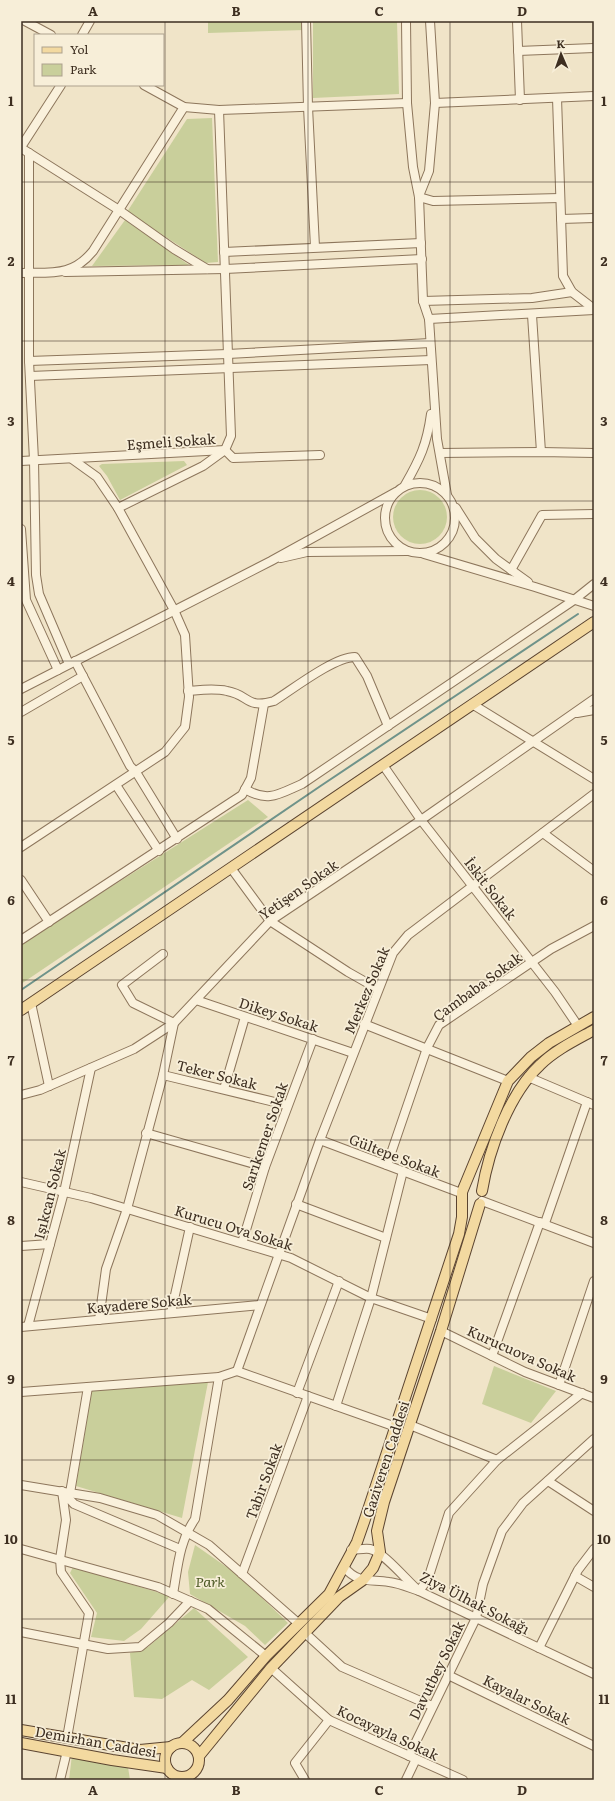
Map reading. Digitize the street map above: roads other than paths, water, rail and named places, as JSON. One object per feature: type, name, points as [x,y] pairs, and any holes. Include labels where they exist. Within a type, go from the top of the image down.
[{"type":"main road","points":[[21,1010],[594,622]]},
{"type":"main road","name":"Gaziveren Caddesi","points":[[182,1743],[228,1700],[266,1656],[329,1594],[344,1567],[351,1550],[357,1542],[459,1234],[462,1217],[462,1194],[508,1081],[531,1057],[549,1043],[594,1017]]},
{"type":"main road","points":[[482,1190],[473,1185],[462,1194],[466,1206],[469,1207],[481,1203],[482,1190],[489,1159],[508,1110],[518,1090],[541,1064],[558,1051],[594,1030]]},
{"type":"main road","name":"Gaziveren Caddesi","points":[[380,1552],[377,1531],[384,1502],[441,1331],[481,1203]]},
{"type":"main road","points":[[198,1756],[272,1668],[339,1597],[363,1580],[373,1568],[380,1552]]},
{"type":"main road","name":"Demirhan Caddesi","points":[[21,1730],[140,1750],[171,1747]]},
{"type":"main road","name":"Demirhan Caddesi","points":[[21,1742],[112,1760],[172,1774]]},
{"type":"main road","points":[[198,1767],[195,1772],[185,1777],[172,1774],[166,1757],[171,1747],[182,1743],[192,1747],[198,1756],[198,1767],[201,1780]]},
{"type":"street","points":[[25,21],[49,34]]},
{"type":"street","points":[[83,34],[90,21]]},
{"type":"street","points":[[306,21],[308,107],[315,247]]},
{"type":"street","points":[[406,21],[407,103],[413,167],[419,197],[424,301],[429,319],[433,401],[447,495]]},
{"type":"street","points":[[419,197],[428,171],[435,103],[430,21]]},
{"type":"street","points":[[517,21],[520,100]]},
{"type":"street","points":[[518,51],[594,48]]},
{"type":"street","points":[[60,86],[21,148],[119,210],[174,249],[207,269]]},
{"type":"street","points":[[146,86],[184,107],[219,110],[407,103]]},
{"type":"street","points":[[435,103],[594,96]]},
{"type":"street","points":[[557,98],[563,276],[572,292],[594,310]]},
{"type":"street","points":[[65,272],[84,263],[184,107]]},
{"type":"street","points":[[118,508],[203,466],[226,450],[231,436],[219,110]]},
{"type":"street","points":[[29,153],[25,272],[34,460],[36,575],[39,594],[72,663],[83,676],[130,766],[136,772],[177,839]]},
{"type":"street","points":[[419,197],[433,200],[560,198]]},
{"type":"street","points":[[561,219],[594,218]]},
{"type":"street","points":[[224,252],[421,243]]},
{"type":"street","points":[[25,272],[225,269],[422,260]]},
{"type":"street","points":[[424,301],[532,298],[572,292]]},
{"type":"street","points":[[429,319],[532,315],[594,310]]},
{"type":"street","points":[[532,315],[541,452]]},
{"type":"street","points":[[29,361],[228,354],[430,343]]},
{"type":"street","points":[[30,376],[431,360]]},
{"type":"street","points":[[21,689],[271,561],[396,492],[405,485],[417,464],[428,439],[433,401]]},
{"type":"street","name":"Eşmeli Sokak","points":[[21,461],[226,450],[233,458],[320,455]]},
{"type":"street","points":[[440,453],[594,453]]},
{"type":"street","points":[[21,846],[165,752],[185,727],[188,691],[185,635],[174,610],[118,508],[97,477],[72,459]]},
{"type":"street","points":[[405,485],[417,482],[428,483],[439,487],[447,495],[475,538],[496,559],[535,586]]},
{"type":"street","points":[[396,492],[388,502],[385,513],[386,525],[390,537],[398,546],[410,551]]},
{"type":"street","points":[[421,553],[439,548],[452,534],[456,516],[453,505]]},
{"type":"street","points":[[511,570],[542,515],[594,514]]},
{"type":"street","points":[[21,529],[26,600],[58,670]]},
{"type":"street","points":[[271,561],[307,552],[410,551],[535,586],[594,606]]},
{"type":"street","points":[[245,789],[257,796],[268,797],[302,784],[574,600],[594,584]]},
{"type":"street","points":[[188,691],[213,689],[228,691],[238,694],[253,704],[264,704],[274,701],[334,662],[349,657],[355,657],[366,676],[388,726]]},
{"type":"street","points":[[21,712],[83,676]]},
{"type":"street","name":"Yetişen Sokak","points":[[21,1095],[49,1086],[134,1049],[174,1023],[270,921],[421,820],[594,699]]},
{"type":"street","points":[[21,940],[159,851],[242,795],[251,778],[264,704]]},
{"type":"street","points":[[472,704],[594,779]]},
{"type":"street","points":[[574,713],[594,710]]},
{"type":"street","name":"İskit Sokak","points":[[383,765],[421,820],[532,962],[578,1026]]},
{"type":"street","points":[[116,785],[159,851]]},
{"type":"street","name":"Merkez Sokak","points":[[237,1371],[296,1204],[364,1024],[393,953],[408,935],[594,794]]},
{"type":"street","points":[[542,833],[594,871]]},
{"type":"street","points":[[231,868],[270,921],[348,972],[378,989]]},
{"type":"street","points":[[21,880],[49,922]]},
{"type":"street","name":"Çambaba Sokak","points":[[387,1165],[427,1048],[440,1025],[551,949],[594,926]]},
{"type":"street","points":[[99,1320],[106,1269],[127,1209],[146,1133],[163,1075],[174,1023],[133,1003],[122,985],[163,954]]},
{"type":"street","name":"Dikey Sokak","points":[[196,1000],[353,1053]]},
{"type":"street","points":[[31,1003],[49,1086]]},
{"type":"street","points":[[224,1089],[245,1017]]},
{"type":"street","points":[[364,1024],[508,1081]]},
{"type":"street","name":"Sarıkemer Sokak","points":[[242,1243],[265,1167],[313,1039]]},
{"type":"street","name":"Işıkcan Sokak","points":[[25,1326],[64,1192],[91,1068]]},
{"type":"street","name":"Teker Sokak","points":[[163,1075],[287,1105]]},
{"type":"street","points":[[492,1356],[590,1103],[528,1077]]},
{"type":"street","points":[[146,1133],[265,1167]]},
{"type":"street","name":"Gültepe Sokak","points":[[320,1140],[462,1194]]},
{"type":"street","points":[[336,1406],[371,1298],[402,1171]]},
{"type":"street","name":"Kurucu Ova Sokak","points":[[21,1182],[127,1209],[291,1258],[371,1298],[432,1319]]},
{"type":"street","points":[[481,1203],[543,1223],[594,1243]]},
{"type":"street","points":[[296,1204],[386,1238]]},
{"type":"street","points":[[171,1313],[190,1227]]},
{"type":"street","points":[[21,1246],[50,1244]]},
{"type":"street","points":[[297,1393],[339,1281]]},
{"type":"street","points":[[559,1385],[594,1281]]},
{"type":"street","name":"Kayadere Sokak","points":[[25,1326],[260,1305]]},
{"type":"street","name":"Kurucuova Sokak","points":[[441,1331],[492,1356],[559,1385],[594,1398]]},
{"type":"street","points":[[21,1392],[219,1377],[237,1371],[396,1427]]},
{"type":"street","points":[[173,1594],[180,1549],[186,1532],[195,1519],[219,1377]]},
{"type":"street","points":[[70,1493],[88,1387]]},
{"type":"street","points":[[344,1567],[352,1576],[363,1580],[390,1582],[419,1591],[428,1579],[448,1513],[497,1460],[582,1393]]},
{"type":"street","name":"Tabir Sokak","points":[[242,1574],[308,1396]]},
{"type":"street","points":[[410,1425],[497,1460]]},
{"type":"street","name":"Davutbey Sokak","points":[[406,1780],[432,1706],[476,1618],[483,1584],[502,1531],[523,1503],[594,1439]]},
{"type":"street","points":[[548,1481],[594,1511]]},
{"type":"street","points":[[21,1486],[62,1491],[100,1498],[157,1515],[209,1545],[298,1623]]},
{"type":"street","points":[[62,1491],[74,1504],[180,1549]]},
{"type":"street","points":[[62,1491],[66,1520],[60,1559],[61,1572],[89,1613],[85,1644],[67,1738]]},
{"type":"street","points":[[351,1550],[369,1548],[380,1552]]},
{"type":"street","points":[[21,1549],[158,1587],[208,1609],[266,1656]]},
{"type":"street","points":[[539,1648],[575,1576],[594,1549]]},
{"type":"street","name":"Ziya Ülhak Sokağı","points":[[380,1552],[419,1591],[594,1674]]},
{"type":"street","points":[[575,1576],[594,1587]]},
{"type":"street","points":[[21,1632],[108,1649],[140,1647],[169,1623],[190,1601]]},
{"type":"street","points":[[305,1633],[342,1667],[432,1706]]},
{"type":"street","name":"Kocayayla Sokak","points":[[272,1668],[329,1720],[461,1780]]},
{"type":"street","name":"Kayalar Sokak","points":[[448,1675],[594,1746]]},
{"type":"street","points":[[305,1780],[294,1763],[329,1720]]},
{"type":"street","points":[[60,1780],[68,1751]]},
{"type":"waterway","points":[[21,990],[322,785],[578,614]]},
{"type":"park label","name":"Park","points":[[210,1581]]}]
